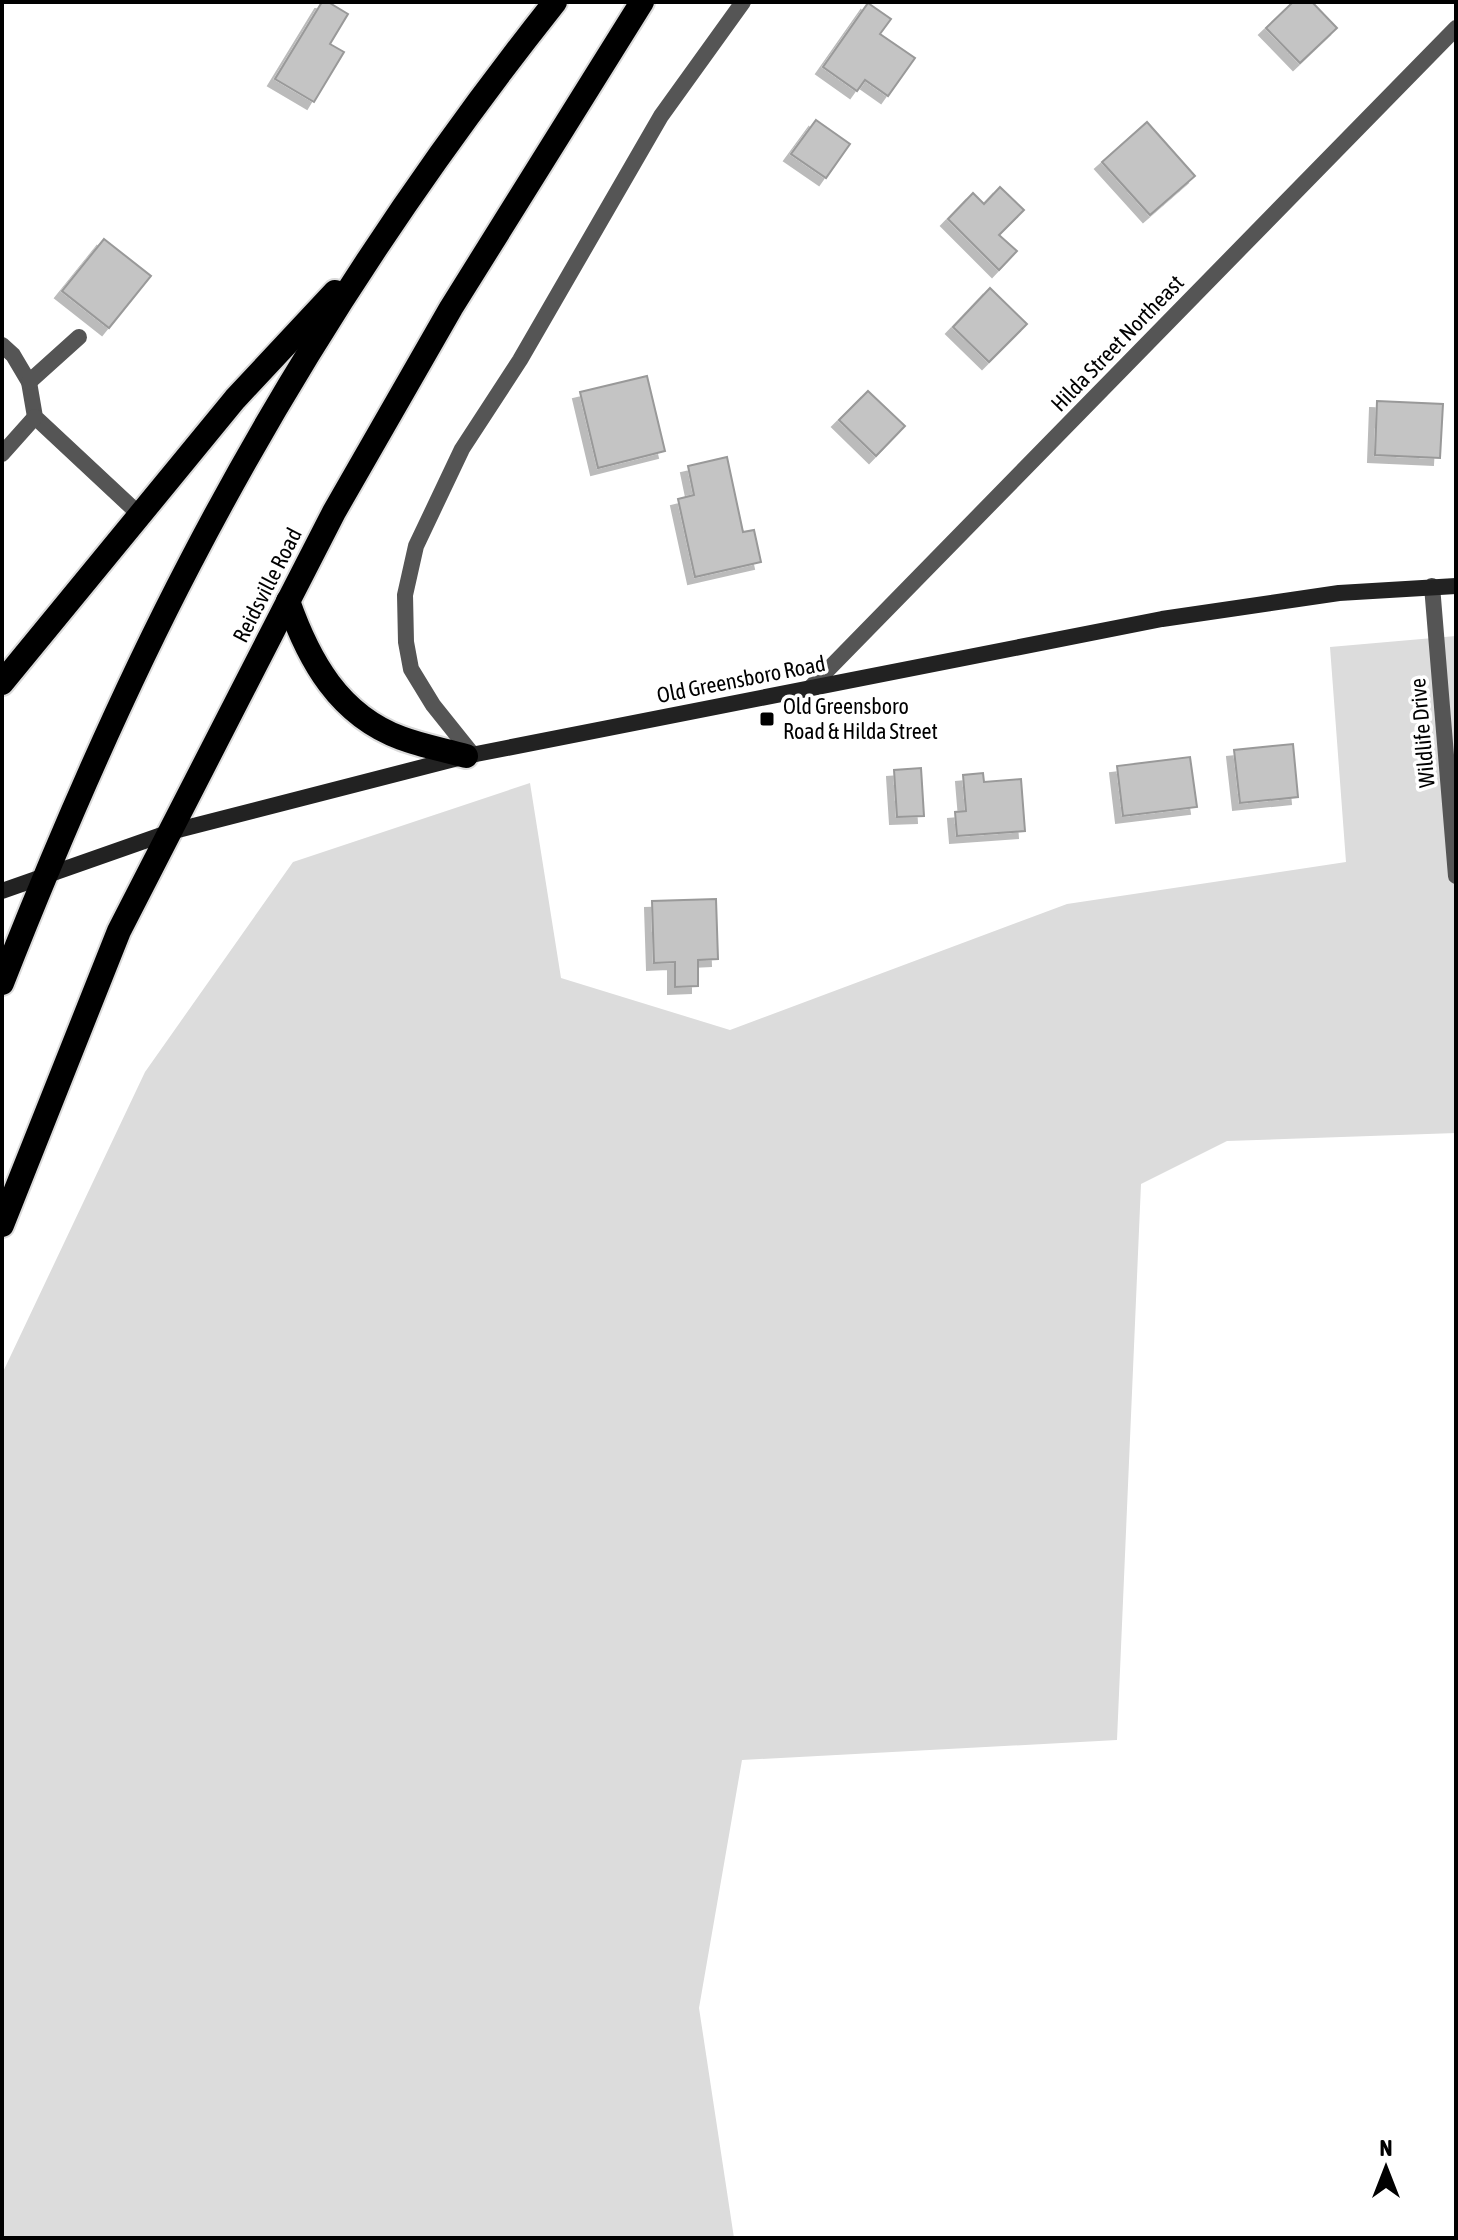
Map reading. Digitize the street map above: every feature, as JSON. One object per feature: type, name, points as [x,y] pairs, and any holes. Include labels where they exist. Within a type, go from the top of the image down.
[{"type":"highway","points":[[2,983],[46,874],[141,661],[190,563],[253,449],[370,256],[436,158],[555,2]]},
{"type":"highway","name":"Reidsville Road","points":[[2,1225],[119,931],[288,601],[391,409],[642,2]]},
{"type":"highway","points":[[2,683],[235,399],[370,256]]},
{"type":"highway","points":[[288,601],[311,658],[333,691],[352,711],[375,727],[402,739],[470,756]]},
{"type":"main road","name":"Old Greensboro Road","points":[[2,891],[170,832],[470,756],[1255,604],[1339,593],[1456,586]]},
{"type":"street","points":[[470,756],[411,669],[406,642],[405,595],[416,546],[462,449],[520,360],[661,116],[743,2]]},
{"type":"street","name":"Hilda Street Northeast","points":[[810,688],[1456,28]]},
{"type":"street","points":[[29,382],[79,337]]},
{"type":"street","points":[[2,345],[13,355],[29,382],[35,417],[140,515]]},
{"type":"street","points":[[2,454],[35,417]]},
{"type":"street","name":"Wildlife Drive","points":[[1432,586],[1456,876]]},
{"type":"shaded area","points":[[1456,636],[1456,1133],[1227,1141],[1141,1184],[1117,1740],[742,1760],[699,2008],[734,2238],[2,2238],[2,1374],[145,1072],[293,862],[530,783],[561,978],[730,1030],[1067,904],[1346,862],[1330,647]]},
{"type":"building","points":[[322,2],[328,2],[348,14],[330,44],[344,52],[314,102],[275,79]]},
{"type":"building","points":[[1293,2],[1312,2],[1337,28],[1300,63],[1266,28]]},
{"type":"building","points":[[868,3],[891,19],[880,34],[915,58],[888,96],[865,80],[857,91],[823,67]]},
{"type":"building","points":[[816,120],[850,144],[826,178],[791,154]]},
{"type":"building","points":[[1147,122],[1195,176],[1150,215],[1102,162]]},
{"type":"building","points":[[1000,187],[1024,210],[999,235],[1017,251],[999,270],[948,219],[973,193],[984,204]]},
{"type":"building","points":[[104,239],[151,276],[109,328],[62,291]]},
{"type":"building","points":[[990,288],[1027,324],[989,362],[953,327]]},
{"type":"building","points":[[647,376],[665,451],[598,468],[580,392]]},
{"type":"building","points":[[868,391],[905,426],[876,456],[839,420]]},
{"type":"building","points":[[1377,401],[1443,404],[1440,458],[1375,455]]},
{"type":"building","points":[[727,457],[743,532],[754,530],[761,562],[695,577],[678,499],[694,495],[688,466]]},
{"type":"building","points":[[1293,744],[1298,797],[1240,803],[1234,750]]},
{"type":"building","points":[[1190,757],[1197,807],[1123,816],[1117,766]]},
{"type":"building","points":[[921,768],[924,816],[897,817],[894,770]]},
{"type":"building","points":[[983,773],[984,782],[1021,779],[1025,831],[957,836],[955,812],[966,811],[963,775]]},
{"type":"building","points":[[716,899],[718,959],[698,960],[698,986],[675,987],[675,962],[654,963],[652,901]]},
{"type":"place","name":"Old Greensboro Road & Hilda Street","points":[[767,719]]}]
